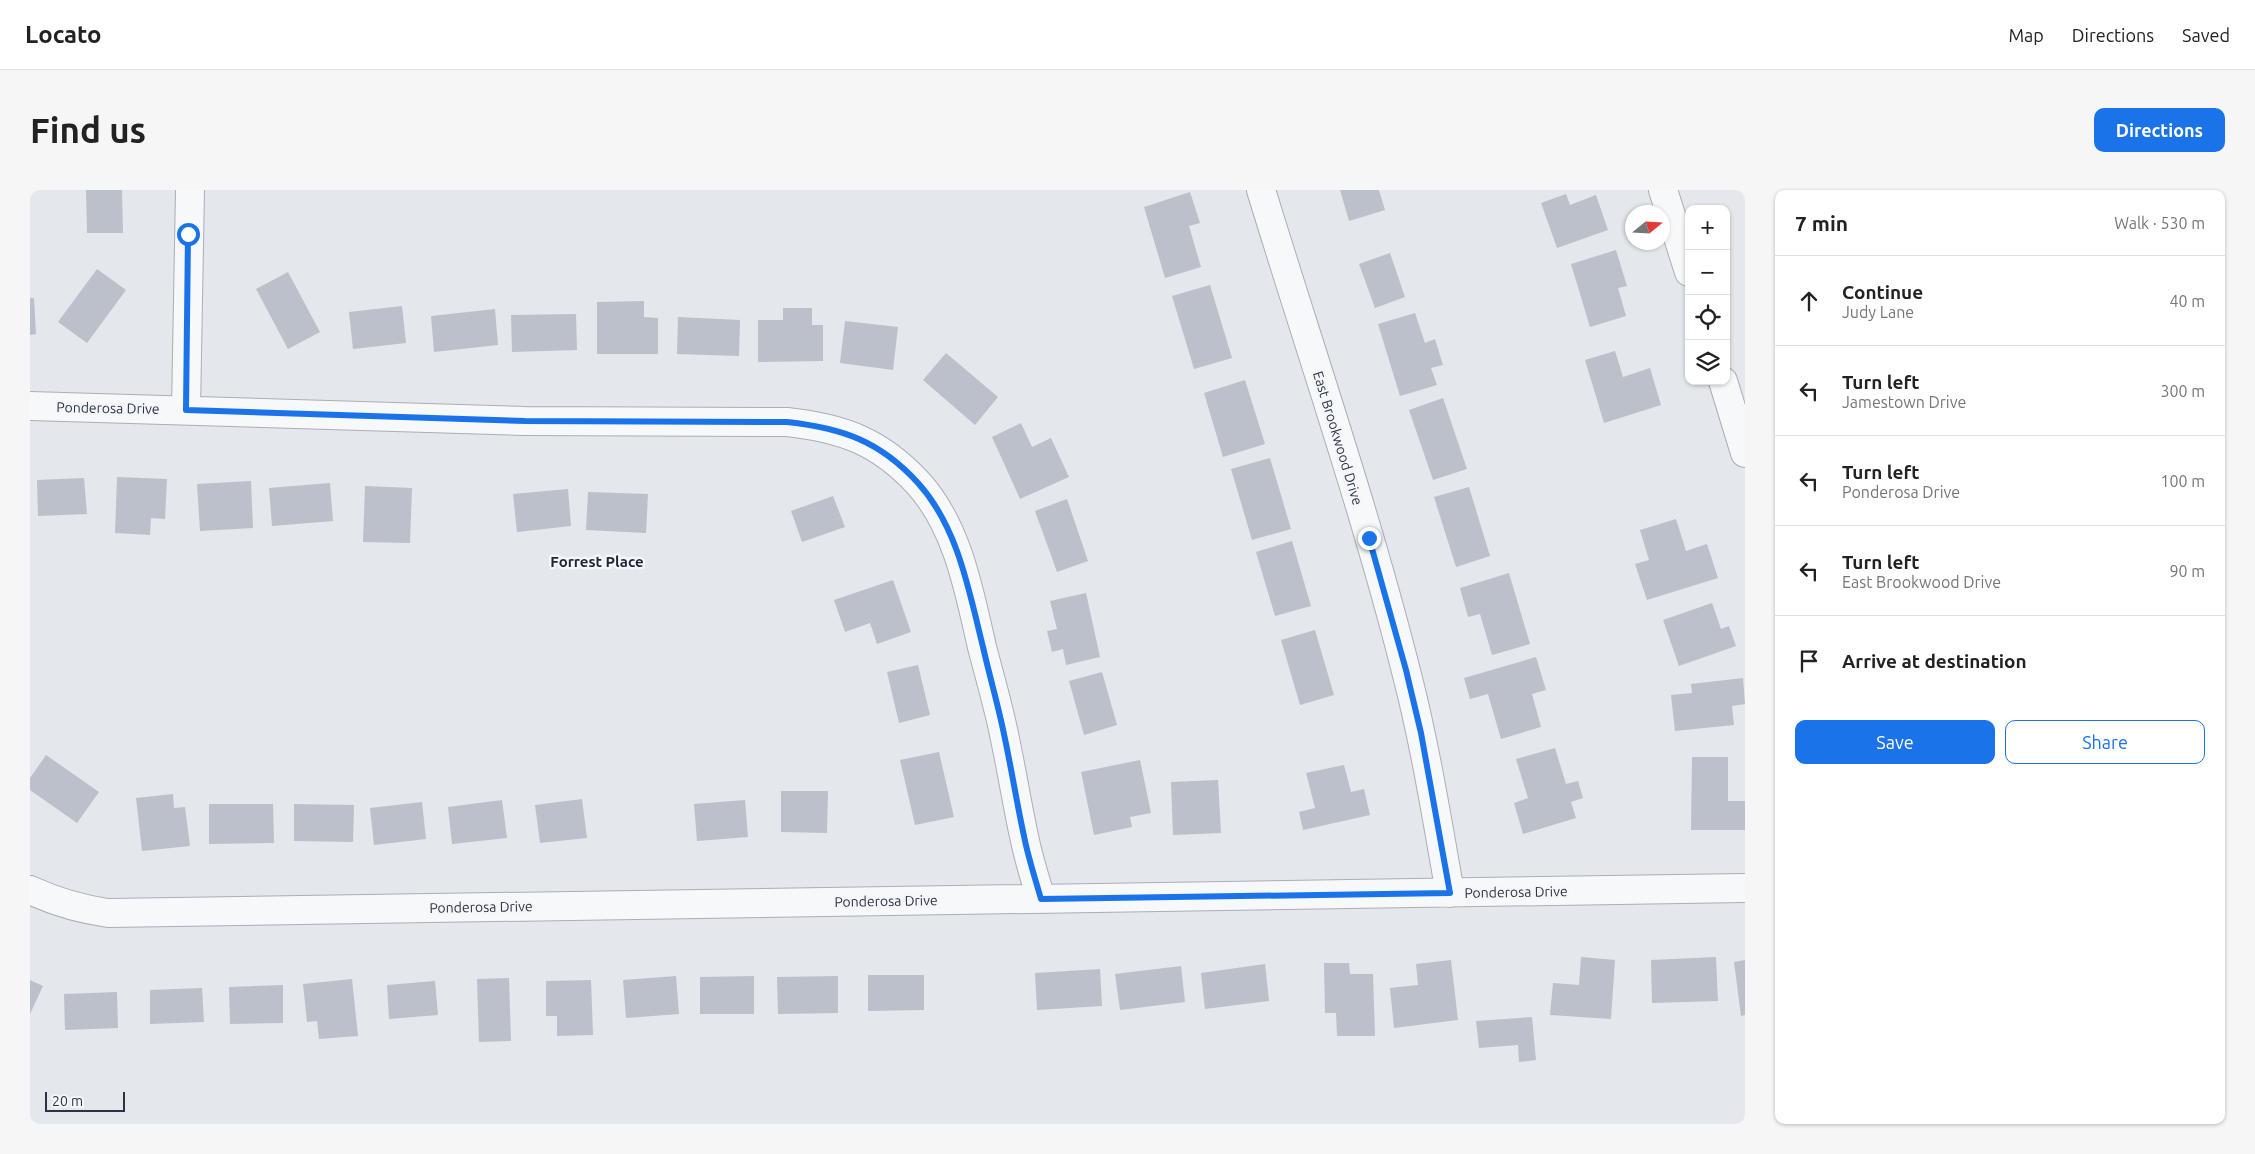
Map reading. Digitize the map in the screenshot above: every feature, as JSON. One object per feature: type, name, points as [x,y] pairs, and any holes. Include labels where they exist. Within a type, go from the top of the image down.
[{"type":"street","points":[[186,410],[190,190]]},
{"type":"street","name":"East Brookwood Drive","points":[[1261,190],[1369,538],[1406,670],[1421,733],[1450,893]]},
{"type":"street","points":[[1663,190],[1685,259]]},
{"type":"street","points":[[1724,385],[1745,453]]},
{"type":"street","name":"Ponderosa Drive","points":[[30,406],[525,421],[787,422],[814,425],[847,433],[871,445],[897,462],[918,484],[938,510],[952,542],[968,587],[1005,739],[1024,838],[1041,899]]},
{"type":"street","name":"Ponderosa Drive","points":[[30,890],[74,907],[108,913],[1745,888]]},
{"type":"building","points":[[86,190],[122,190],[123,233],[87,233]]},
{"type":"building","points":[[1340,190],[1379,190],[1385,210],[1349,221]]},
{"type":"building","points":[[1190,192],[1200,223],[1189,226],[1201,267],[1165,278],[1144,207]]},
{"type":"building","points":[[1566,194],[1570,205],[1596,195],[1608,230],[1557,248],[1541,203]]},
{"type":"building","points":[[1616,250],[1627,286],[1618,288],[1626,316],[1590,327],[1571,264]]},
{"type":"building","points":[[1390,253],[1405,297],[1375,308],[1359,264]]},
{"type":"building","points":[[97,269],[126,290],[87,343],[58,322]]},
{"type":"building","points":[[288,272],[320,332],[288,349],[256,289]]},
{"type":"building","points":[[1210,285],[1232,358],[1194,369],[1172,296]]},
{"type":"building","points":[[30,298],[34,298],[36,334],[30,335]]},
{"type":"building","points":[[644,301],[644,317],[658,318],[658,354],[597,354],[597,302]]},
{"type":"building","points":[[402,306],[406,343],[353,349],[349,312]]},
{"type":"building","points":[[783,308],[812,308],[812,325],[823,325],[823,361],[758,362],[758,320],[783,320]]},
{"type":"building","points":[[495,309],[498,345],[434,352],[431,316]]},
{"type":"building","points":[[1415,313],[1425,343],[1435,339],[1443,365],[1431,368],[1437,385],[1400,396],[1378,324]]},
{"type":"building","points":[[576,314],[577,350],[512,352],[511,315]]},
{"type":"building","points":[[678,317],[740,320],[739,356],[677,354]]},
{"type":"building","points":[[845,321],[898,327],[893,370],[840,363]]},
{"type":"building","points":[[1615,351],[1623,377],[1650,368],[1661,405],[1604,423],[1585,360]]},
{"type":"building","points":[[946,353],[998,397],[975,425],[923,380]]},
{"type":"building","points":[[1245,380],[1265,444],[1223,457],[1204,393]]},
{"type":"building","points":[[1443,398],[1467,469],[1433,480],[1409,410]]},
{"type":"building","points":[[1021,423],[1032,447],[1051,438],[1069,477],[1020,499],[992,437]]},
{"type":"building","points":[[1270,458],[1291,529],[1252,540],[1231,469]]},
{"type":"building","points":[[117,477],[167,479],[165,519],[151,518],[150,535],[115,533]]},
{"type":"building","points":[[84,478],[87,514],[38,516],[37,480]]},
{"type":"building","points":[[251,481],[253,528],[200,531],[197,484]]},
{"type":"building","points":[[330,483],[333,521],[272,526],[269,488]]},
{"type":"building","points":[[365,486],[412,488],[410,543],[363,542]]},
{"type":"building","points":[[1469,487],[1490,556],[1456,567],[1434,497]]},
{"type":"building","points":[[568,489],[571,526],[517,532],[513,494]]},
{"type":"building","points":[[588,492],[648,494],[646,533],[586,530]]},
{"type":"building","points":[[833,496],[845,527],[802,542],[791,511]]},
{"type":"building","points":[[1067,499],[1088,561],[1057,572],[1035,511]]},
{"type":"building","points":[[1676,519],[1686,551],[1707,544],[1718,578],[1647,600],[1635,564],[1649,560],[1640,530]]},
{"type":"building","points":[[1292,541],[1311,606],[1275,616],[1256,552]]},
{"type":"building","points":[[1509,573],[1530,644],[1492,655],[1480,614],[1468,617],[1460,588]]},
{"type":"building","points":[[893,580],[911,632],[877,644],[870,623],[845,632],[834,600]]},
{"type":"building","points":[[1086,593],[1100,657],[1066,665],[1063,649],[1052,652],[1047,631],[1057,629],[1050,601]]},
{"type":"building","points":[[1712,603],[1721,629],[1729,626],[1736,646],[1679,666],[1663,620]]},
{"type":"building","points":[[1315,630],[1334,695],[1300,705],[1281,640]]},
{"type":"building","points":[[1536,657],[1546,690],[1532,694],[1541,727],[1501,739],[1488,694],[1470,699],[1464,678]]},
{"type":"building","points":[[918,665],[930,715],[899,723],[887,672]]},
{"type":"building","points":[[1102,672],[1117,725],[1084,735],[1069,681]]},
{"type":"building","points":[[1743,678],[1745,704],[1732,706],[1734,725],[1675,731],[1671,695],[1692,693],[1691,684]]},
{"type":"building","points":[[1555,748],[1566,784],[1578,781],[1583,798],[1571,802],[1576,818],[1523,834],[1514,803],[1528,798],[1516,759]]},
{"type":"building","points":[[939,752],[954,817],[915,825],[900,760]]},
{"type":"building","points":[[46,755],[99,792],[77,823],[30,790],[30,778]]},
{"type":"building","points":[[1692,757],[1728,757],[1728,801],[1745,801],[1745,830],[1691,830]]},
{"type":"building","points":[[1140,760],[1151,813],[1130,817],[1132,827],[1094,835],[1081,772]]},
{"type":"building","points":[[1344,765],[1351,792],[1364,789],[1370,815],[1303,830],[1299,812],[1315,808],[1306,773]]},
{"type":"building","points":[[1218,780],[1221,833],[1173,835],[1171,782]]},
{"type":"building","points":[[781,791],[828,791],[827,833],[781,832]]},
{"type":"building","points":[[173,794],[174,808],[185,807],[190,846],[142,851],[136,798]]},
{"type":"building","points":[[582,799],[587,838],[540,843],[535,805]]},
{"type":"building","points":[[502,800],[507,838],[452,844],[448,807]]},
{"type":"building","points":[[745,800],[748,837],[697,841],[694,804]]},
{"type":"building","points":[[422,802],[426,839],[374,845],[370,808]]},
{"type":"building","points":[[209,804],[273,804],[274,843],[209,844]]},
{"type":"building","points":[[294,804],[354,805],[353,842],[294,841]]},
{"type":"building","points":[[1581,957],[1615,960],[1611,1019],[1550,1015],[1553,983],[1579,985]]},
{"type":"building","points":[[1716,957],[1718,1001],[1652,1003],[1651,960]]},
{"type":"building","points":[[1451,960],[1458,1020],[1394,1028],[1390,988],[1418,985],[1416,964]]},
{"type":"building","points":[[1745,960],[1745,1015],[1741,1016],[1734,962]]},
{"type":"building","points":[[1324,963],[1349,963],[1350,974],[1373,974],[1375,1036],[1337,1036],[1336,1013],[1325,1013]]},
{"type":"building","points":[[1265,964],[1269,1001],[1205,1009],[1201,973]]},
{"type":"building","points":[[1181,966],[1185,1002],[1120,1010],[1115,974]]},
{"type":"building","points":[[1100,969],[1102,1006],[1037,1010],[1035,973]]},
{"type":"building","points":[[868,975],[924,975],[924,1010],[868,1011]]},
{"type":"building","points":[[676,976],[679,1014],[626,1018],[623,980]]},
{"type":"building","points":[[754,976],[754,1014],[700,1014],[700,977]]},
{"type":"building","points":[[838,976],[838,1013],[778,1014],[777,977]]},
{"type":"building","points":[[509,978],[511,1041],[479,1042],[477,979]]},
{"type":"building","points":[[352,979],[358,1036],[319,1039],[317,1021],[307,1022],[303,984]]},
{"type":"building","points":[[30,980],[43,986],[30,1014]]},
{"type":"building","points":[[591,980],[593,1035],[557,1036],[557,1016],[546,1016],[546,981]]},
{"type":"building","points":[[435,981],[438,1015],[389,1019],[387,985]]},
{"type":"building","points":[[283,985],[283,1023],[230,1024],[229,987]]},
{"type":"building","points":[[202,988],[204,1022],[150,1024],[150,990]]},
{"type":"building","points":[[117,992],[118,1028],[65,1030],[64,994]]},
{"type":"building","points":[[1532,1017],[1536,1060],[1519,1062],[1518,1045],[1479,1048],[1476,1021]]},
{"type":"district","name":"Forrest Place","points":[[597,562]]},
{"type":"route","points":[[188,234],[186,410],[525,421],[787,422],[814,425],[847,433],[871,445],[897,462],[918,484],[938,510],[965,577],[1005,739],[1024,838],[1041,899],[1450,893],[1421,733],[1406,670],[1369,538]]}]
